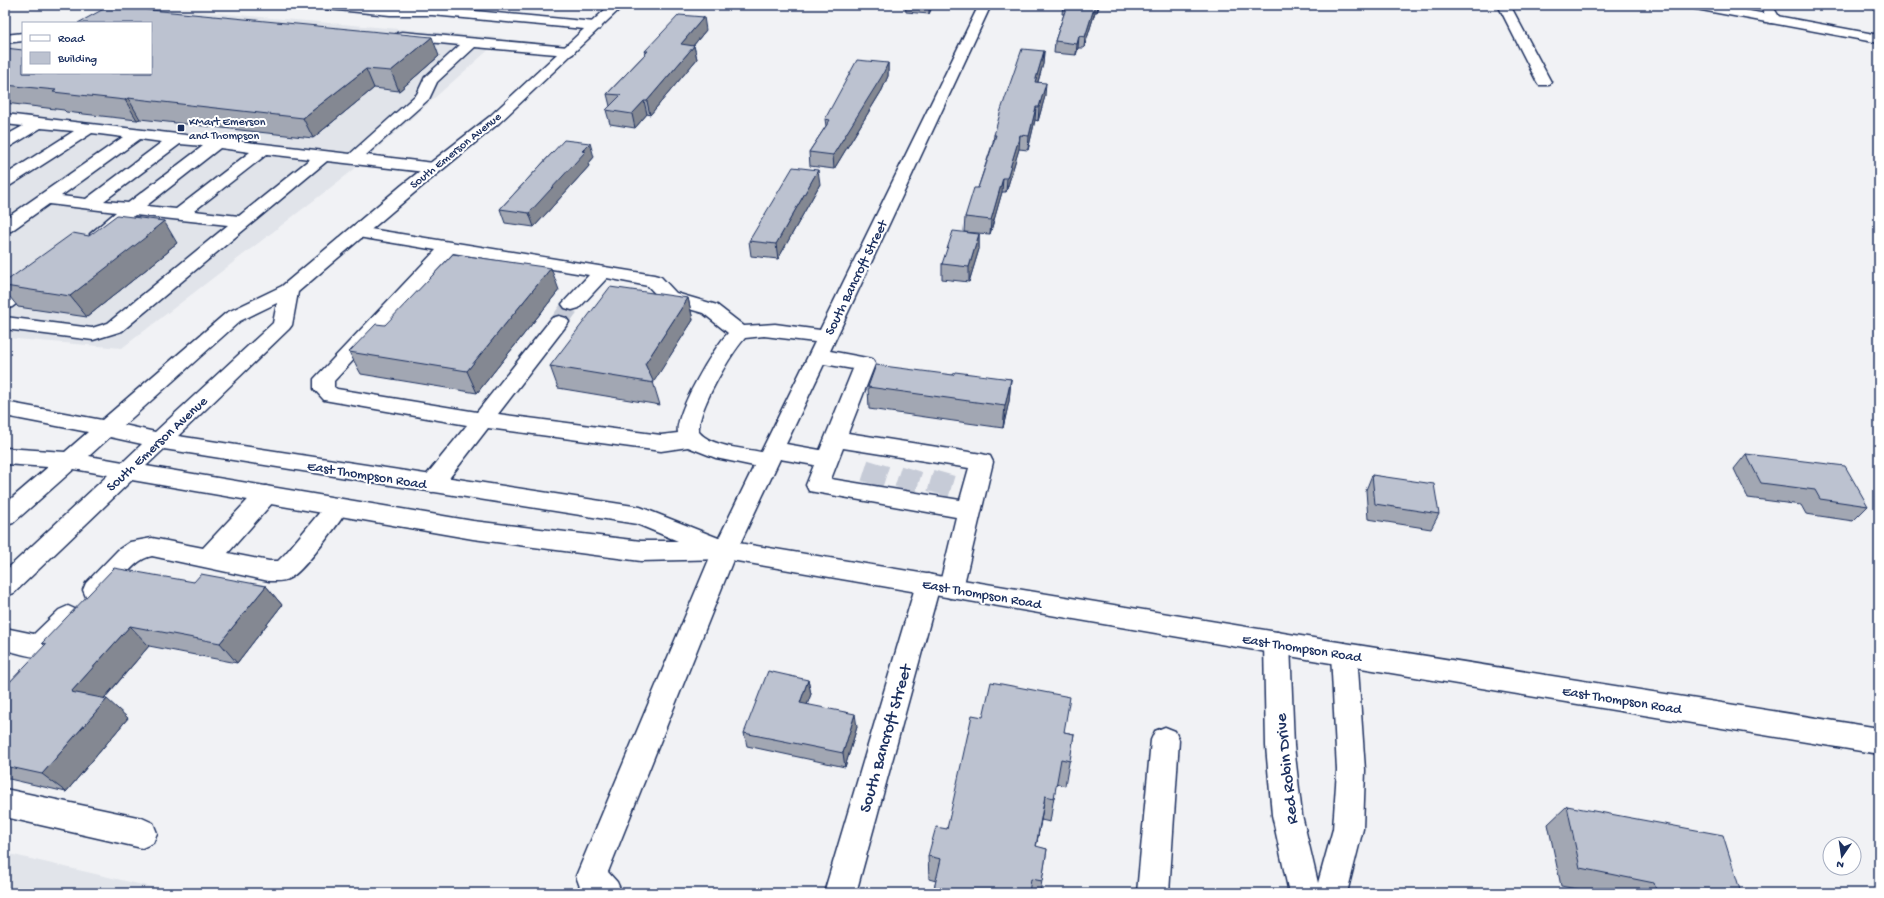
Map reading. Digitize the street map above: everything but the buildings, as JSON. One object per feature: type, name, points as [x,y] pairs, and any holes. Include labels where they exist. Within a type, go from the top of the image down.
[{"type":"main road","points":[[327,5],[390,11],[435,8],[595,26]]},
{"type":"main road","name":"South Emerson Avenue","points":[[5,517],[233,316],[289,290],[434,168],[494,120],[618,5]]},
{"type":"main road","name":"South Bancroft Street","points":[[606,893],[590,876],[725,550],[985,5]]},
{"type":"main road","points":[[1504,5],[1544,82]]},
{"type":"main road","points":[[1696,5],[1879,39]]},
{"type":"main road","points":[[1766,5],[1774,20]]},
{"type":"main road","points":[[388,35],[568,51]]},
{"type":"main road","points":[[5,39],[22,37]]},
{"type":"main road","points":[[353,159],[424,96],[430,80],[472,42]]},
{"type":"main road","points":[[5,118],[88,129],[434,168]]},
{"type":"main road","points":[[5,143],[38,123]]},
{"type":"main road","points":[[5,182],[88,129]]},
{"type":"main road","points":[[5,227],[137,134]]},
{"type":"main road","points":[[90,204],[176,139]]},
{"type":"main road","points":[[88,242],[133,209],[217,143]]},
{"type":"main road","points":[[179,215],[263,149]]},
{"type":"main road","points":[[5,323],[93,334],[116,327],[324,156]]},
{"type":"main road","points":[[46,199],[243,222]]},
{"type":"main road","points":[[358,232],[654,281],[669,297],[710,309],[741,333]]},
{"type":"main road","points":[[450,247],[324,379],[324,389],[331,395],[483,420],[661,443],[693,440]]},
{"type":"main road","points":[[5,303],[50,270]]},
{"type":"main road","points":[[572,304],[603,272]]},
{"type":"main road","name":"South Emerson Avenue","points":[[5,586],[282,324],[289,290]]},
{"type":"main road","points":[[432,484],[559,322]]},
{"type":"main road","points":[[827,337],[764,330],[736,335],[729,344],[699,396],[688,419],[687,431],[693,440],[709,448],[770,456],[831,449]]},
{"type":"main road","points":[[817,356],[865,364],[817,484],[903,494],[936,500],[969,510]]},
{"type":"main road","name":"East Thompson Road","points":[[5,409],[106,428],[158,440],[640,516],[725,550]]},
{"type":"main road","name":"South Bancroft Street","points":[[831,449],[946,465],[982,462],[969,510],[940,586],[840,893]]},
{"type":"main road","name":"East Thompson Road","points":[[5,456],[69,460],[473,530],[642,551],[725,550],[1277,643],[1879,741]]},
{"type":"main road","points":[[208,559],[266,495]]},
{"type":"main road","points":[[5,639],[39,646],[127,557],[139,549],[152,547],[269,571],[283,571],[295,560],[337,507]]},
{"type":"main road","name":"Red Robin Drive","points":[[1277,643],[1280,746],[1287,815],[1305,893]]},
{"type":"main road","points":[[1330,893],[1348,829],[1351,770],[1344,654]]},
{"type":"main road","points":[[1153,893],[1165,740]]},
{"type":"main road","points":[[5,803],[142,833]]},
{"type":"shaded area","points":[[169,9],[502,38],[352,171],[122,348],[5,338],[5,34],[22,33],[22,74],[152,74],[152,22],[128,16]]},
{"type":"shaded area","points":[[5,853],[177,893],[5,893]]},
{"type":"tunnel","points":[[559,322],[572,304]]},
{"type":"tunnel","points":[[872,484],[879,462]]},
{"type":"tunnel","points":[[905,490],[912,468]]},
{"type":"tunnel","points":[[938,494],[944,473]]},
{"type":"place","name":"KMart Emerson and Thompson","points":[[181,128]]}]
